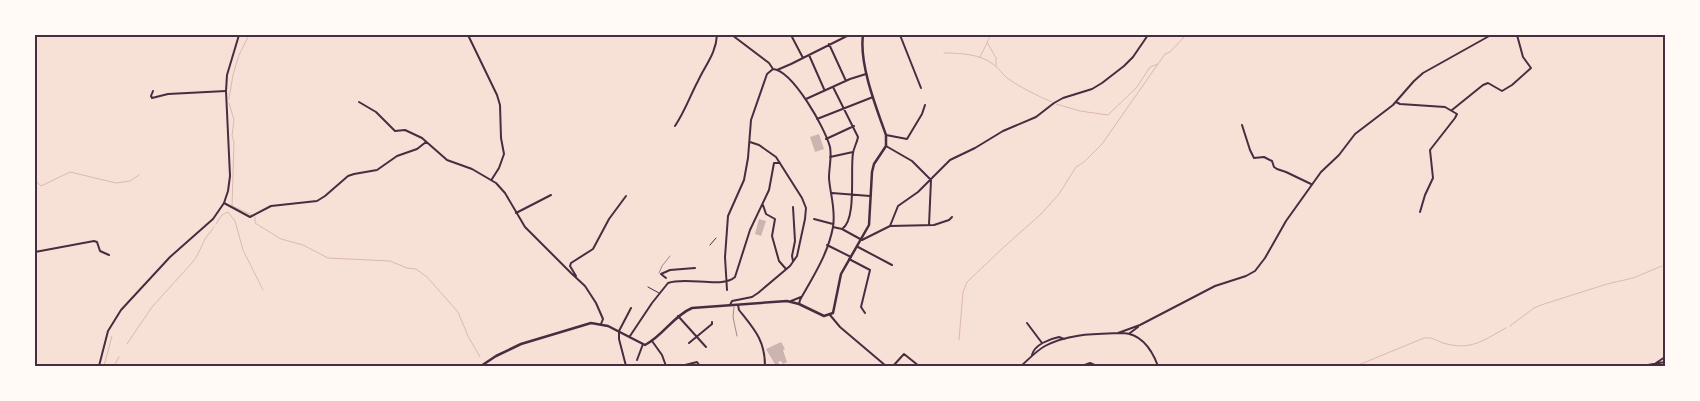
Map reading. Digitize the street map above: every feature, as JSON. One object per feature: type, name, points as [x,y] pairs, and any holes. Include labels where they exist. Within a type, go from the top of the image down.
[{"type":"main road","points":[[482,366],[496,356],[521,344],[584,324],[601,324],[630,336],[643,344],[647,344],[678,316],[692,308],[791,301],[822,315],[830,315],[834,311],[840,278],[870,222],[873,168],[886,146],[886,135],[873,97],[862,50],[863,35]]},
{"type":"street","points":[[99,366],[105,338],[112,322],[121,310],[170,257],[213,219],[224,203],[230,176],[227,75],[239,35]]},
{"type":"street","points":[[468,35],[500,105],[500,138],[504,154],[499,168],[492,179]]},
{"type":"street","points":[[675,126],[685,112],[697,83],[716,49],[718,35]]},
{"type":"street","points":[[732,35],[769,63],[773,69],[791,80],[806,99],[830,147],[829,179],[834,210],[833,225],[816,271],[799,304]]},
{"type":"street","points":[[791,35],[803,58]]},
{"type":"street","points":[[777,70],[849,35]]},
{"type":"street","points":[[863,35],[881,35]]},
{"type":"street","points":[[900,35],[921,88]]},
{"type":"street","points":[[890,226],[898,206],[918,192],[950,160],[1003,131],[1036,117],[1063,98],[1092,89],[1102,83],[1124,66],[1148,35]]},
{"type":"street","points":[[1129,333],[1130,330],[1215,286],[1246,276],[1255,271],[1263,262],[1286,221],[1311,184],[1339,155],[1355,134],[1396,102],[1423,73],[1491,35]]},
{"type":"street","points":[[1452,110],[1483,85],[1488,83],[1502,91],[1512,85],[1530,68],[1522,57],[1517,35]]},
{"type":"street","points":[[829,44],[846,81]]},
{"type":"street","points":[[809,54],[824,90]]},
{"type":"street","points":[[727,290],[725,257],[728,216],[744,180],[750,142],[751,120],[767,74],[773,69]]},
{"type":"street","points":[[806,99],[867,73]]},
{"type":"street","points":[[833,87],[854,126],[858,138],[853,152],[851,206],[848,223],[842,229]]},
{"type":"street","points":[[153,91],[151,96],[155,99],[168,94],[226,91]]},
{"type":"street","points":[[817,119],[873,97]]},
{"type":"street","points":[[359,102],[376,112],[395,131],[406,130],[426,142],[448,160],[492,179],[505,193],[516,213],[535,238],[587,288],[601,317],[601,324]]},
{"type":"street","points":[[1396,102],[1400,104],[1445,107],[1457,114],[1430,150],[1433,178],[1420,212]]},
{"type":"street","points":[[886,135],[907,139],[922,114],[925,105]]},
{"type":"street","points":[[1242,124],[1254,158],[1264,157],[1272,161],[1277,169],[1311,184]]},
{"type":"street","points":[[826,139],[854,126]]},
{"type":"street","points":[[224,203],[250,217],[271,206],[313,202],[325,196],[348,176],[377,170],[397,156],[417,149],[426,142]]},
{"type":"street","points":[[732,305],[732,302],[752,297],[758,293],[793,262],[797,256],[802,237],[806,208],[802,198],[776,157],[759,145],[750,142]]},
{"type":"street","points":[[886,146],[912,161],[931,180],[929,225]]},
{"type":"street","points":[[830,157],[853,152]]},
{"type":"street","points":[[630,336],[668,283],[687,280],[726,281],[732,279],[737,274],[748,236],[769,190],[776,157]]},
{"type":"street","points":[[774,163],[780,163]]},
{"type":"street","points":[[832,193],[871,196]]},
{"type":"street","points":[[516,213],[552,195]]},
{"type":"street","points":[[577,279],[570,266],[571,263],[593,249],[609,220],[626,196]]},
{"type":"street","points":[[762,205],[766,214],[775,220],[772,235],[779,261],[786,269]]},
{"type":"street","points":[[793,207],[795,241],[792,256],[793,262]]},
{"type":"street","points":[[814,219],[833,225],[862,240],[890,226],[929,225],[949,220],[952,217]]},
{"type":"street","points":[[710,245],[716,238]]},
{"type":"street","points":[[35,252],[96,241],[100,251],[109,255]]},
{"type":"street","points":[[827,245],[870,270],[861,307],[865,313]]},
{"type":"street","points":[[858,247],[892,265]]},
{"type":"street","points":[[666,278],[661,274],[695,268]]},
{"type":"street","points":[[666,272],[668,283]]},
{"type":"street","points":[[648,286],[659,293]]},
{"type":"street","points":[[791,301],[801,297]]},
{"type":"street","points":[[738,305],[739,310],[762,341],[765,353],[765,366]]},
{"type":"street","points":[[626,366],[619,339],[619,331],[631,308]]},
{"type":"street","points":[[830,315],[840,327],[886,366]]},
{"type":"street","points":[[678,316],[706,347]]},
{"type":"street","points":[[689,343],[712,322]]},
{"type":"street","points":[[1027,323],[1042,343]]},
{"type":"street","points":[[1118,333],[1135,328]]},
{"type":"street","points":[[1135,328],[1137,337]]},
{"type":"street","points":[[1021,366],[1044,346],[1064,339],[1082,335],[1129,333],[1137,337],[1150,349],[1158,366]]},
{"type":"street","points":[[1032,355],[1033,351],[1042,343],[1059,337],[1064,339]]},
{"type":"street","points":[[652,341],[662,355],[666,366]]},
{"type":"street","points":[[637,360],[643,344]]},
{"type":"street","points":[[893,366],[904,354],[920,366]]},
{"type":"street","points":[[1656,363],[1665,358]]},
{"type":"street","points":[[681,366],[697,362],[700,366]]},
{"type":"street","points":[[1642,366],[1665,362]]},
{"type":"street","points":[[1082,366],[1090,363],[1098,366]]},
{"type":"lane","points":[[661,274],[659,273],[660,270],[670,256]]},
{"type":"lane","points":[[732,305],[737,336]]},
{"type":"path","points":[[594,366],[600,366]]},
{"type":"building","points":[[819,134],[824,149],[815,152],[810,137]]},
{"type":"building","points":[[759,219],[766,221],[761,236],[755,234]]},
{"type":"building","points":[[781,342],[785,349],[783,350],[787,362],[783,364],[781,361],[778,362],[780,366],[776,366],[766,349]]},
{"type":"waterway","points":[[145,35],[152,35]]},
{"type":"waterway","points":[[229,99],[239,55],[249,35]]},
{"type":"waterway","points":[[991,35],[987,42],[996,58],[996,66]]},
{"type":"waterway","points":[[959,340],[963,292],[967,282],[1041,214],[1059,194],[1076,167],[1084,162],[1102,144],[1165,54],[1170,52],[1186,35]]},
{"type":"waterway","points":[[980,57],[987,43]]},
{"type":"waterway","points":[[944,53],[982,58],[995,66],[1012,82],[1052,102]]},
{"type":"waterway","points":[[1056,104],[1080,111],[1108,115],[1137,87],[1150,67],[1158,64]]},
{"type":"waterway","points":[[229,103],[234,120],[232,136],[234,142],[232,206],[252,215]]},
{"type":"waterway","points":[[35,180],[41,186],[70,172],[116,183],[130,181],[139,175]]},
{"type":"waterway","points":[[216,224],[222,215],[228,212],[235,221],[243,250],[263,290]]},
{"type":"waterway","points":[[255,217],[255,223],[281,239],[303,245],[328,258],[390,261],[407,268],[416,269],[427,277],[458,312],[468,336],[480,357]]},
{"type":"waterway","points":[[127,344],[152,307],[197,256],[205,239],[214,227]]},
{"type":"waterway","points":[[1510,326],[1541,305],[1607,284],[1633,278],[1662,266]]},
{"type":"waterway","points":[[1356,366],[1424,338],[1461,346],[1483,341],[1506,328]]},
{"type":"waterway","points":[[104,366],[112,336]]},
{"type":"waterway","points":[[114,366],[119,357]]}]
